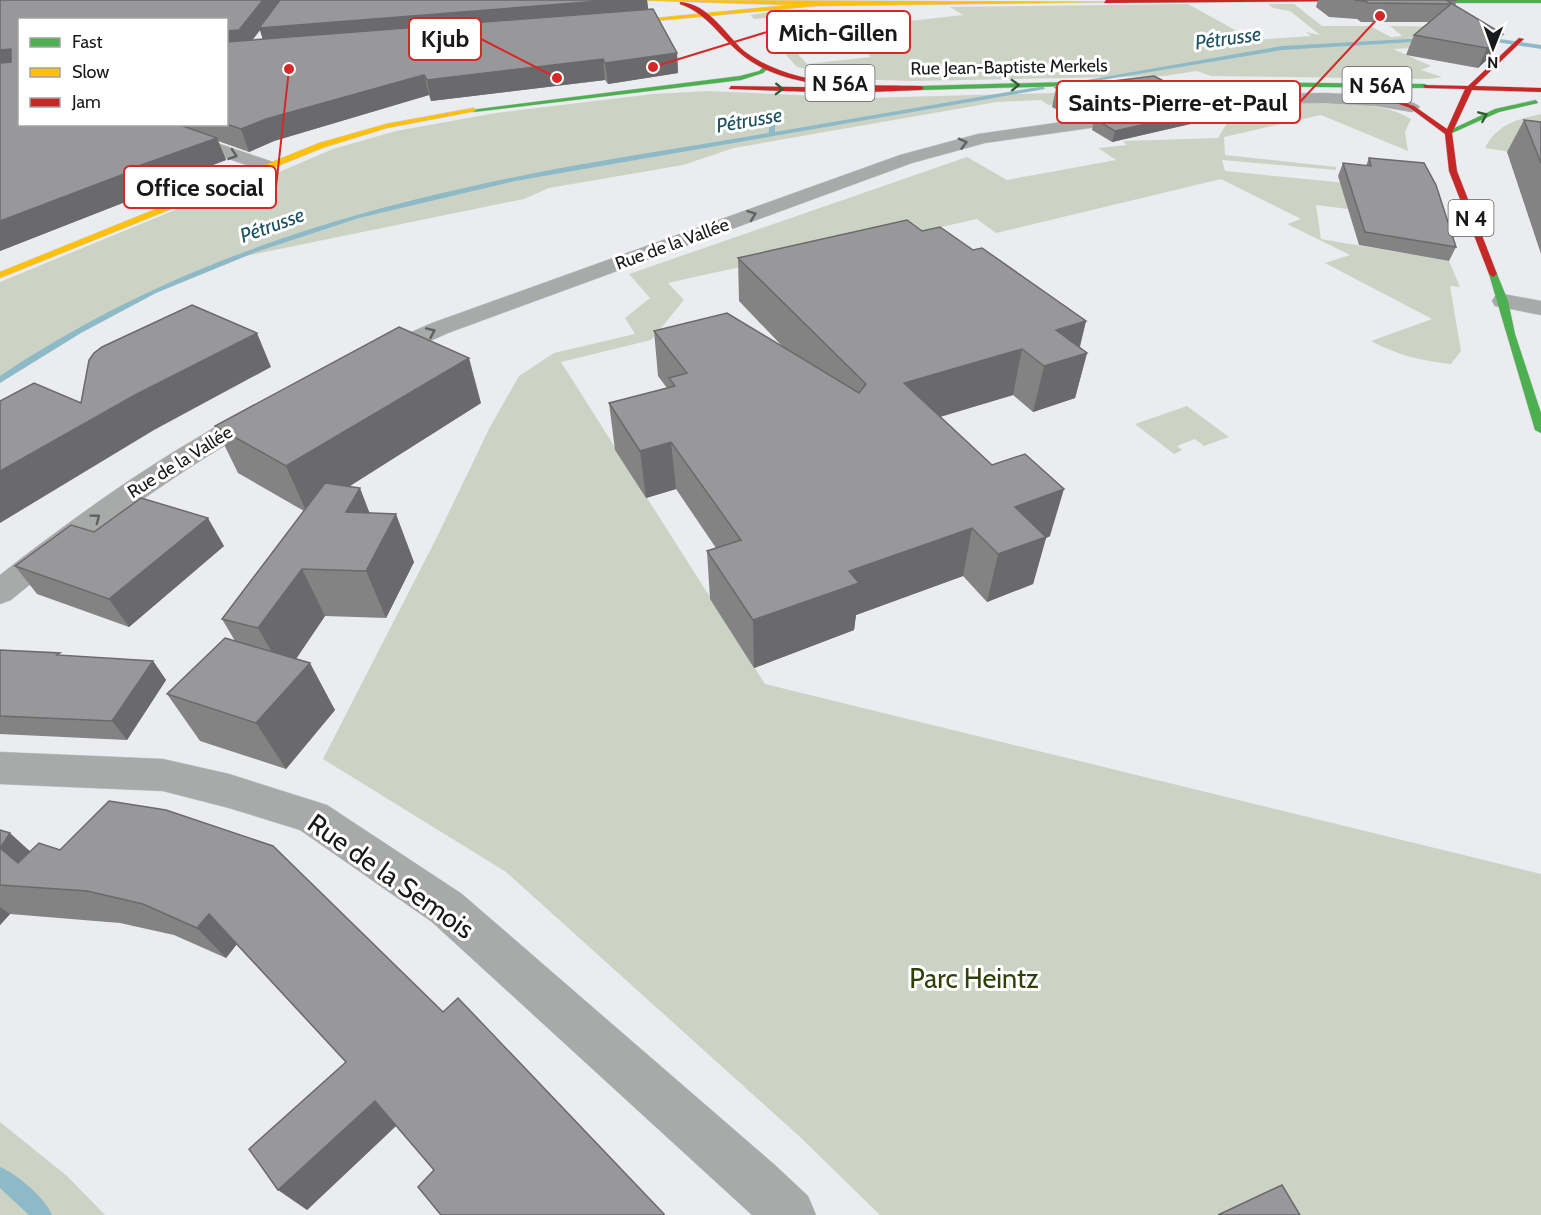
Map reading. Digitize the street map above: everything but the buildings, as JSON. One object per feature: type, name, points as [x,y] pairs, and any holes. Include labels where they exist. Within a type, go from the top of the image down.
[{"type":"main road","points":[[636,0],[706,7],[1195,0],[1375,1]]},
{"type":"main road","points":[[1486,1],[1510,16],[1541,4]]},
{"type":"main road","points":[[1396,2],[1486,1],[1541,4]]},
{"type":"main road","points":[[732,10],[818,4]]},
{"type":"main road","points":[[602,25],[647,22],[722,5],[732,10],[744,24]]},
{"type":"main road","name":"Rue Jean-Baptiste Merkels","points":[[706,7],[748,58],[793,76],[868,87],[1187,82],[1320,83],[1469,88]]},
{"type":"main road","points":[[1448,133],[1469,88],[1519,44]]},
{"type":"main road","points":[[0,275],[322,145],[420,118],[493,106],[741,78],[761,72],[767,67],[771,59],[766,50]]},
{"type":"main road","points":[[595,94],[720,75],[742,65],[748,58]]},
{"type":"main road","name":"N 56A","points":[[1320,83],[1382,96],[1412,107],[1448,133]]},
{"type":"main road","points":[[595,94],[701,88],[844,91],[915,88]]},
{"type":"main road","name":"N 56A","points":[[1469,88],[1541,90]]},
{"type":"main road","points":[[1448,133],[1497,110],[1541,101]]},
{"type":"main road","name":"N 4","points":[[1448,133],[1453,171],[1503,301],[1510,334],[1541,430]]},
{"type":"street","name":"Rue de la Vallée","points":[[354,366],[451,324],[906,159],[984,138],[1259,99],[1324,98],[1376,101],[1412,107]]},
{"type":"street","points":[[164,126],[185,138],[267,166]]},
{"type":"street","points":[[1503,301],[1541,308]]},
{"type":"street","name":"Rue de la Vallée","points":[[0,592],[138,487],[226,432],[274,406]]},
{"type":"street","name":"Rue de la Semois","points":[[0,768],[163,775],[229,790],[313,817],[447,908],[758,1184],[789,1215]]},
{"type":"green space","points":[[1188,4],[1253,40],[1311,36],[1306,32],[1320,35],[1290,11],[1273,8],[1268,4],[1294,4],[1322,26],[1370,26],[1391,37],[1402,36],[1390,26],[1481,27],[1486,44],[1393,49],[1431,66],[1421,70],[1442,77],[1428,79],[1211,76],[1197,71],[1164,76],[911,81],[851,79],[797,67],[775,43],[787,42],[807,64],[871,57],[863,49],[883,46],[876,41],[852,34],[912,27],[901,22],[963,15],[950,7]]},
{"type":"green space","points":[[807,9],[816,19],[796,23],[787,16],[754,19],[750,15],[784,10]]},
{"type":"green space","points":[[707,91],[866,98],[1087,92],[1097,98],[1048,105],[1041,100],[997,102],[734,148],[683,165],[549,188],[524,199],[236,258],[169,284],[105,315],[0,380],[0,282],[209,196],[216,199],[333,149],[396,131],[496,113],[653,94]]},
{"type":"green space","name":"Parc Heintz","points":[[1316,103],[1377,107],[1411,119],[1405,132],[1408,151],[1321,115],[1224,137],[1225,155],[1336,167],[1336,170],[1222,160],[1225,171],[1425,191],[1436,220],[1316,205],[1321,239],[1449,261],[1460,287],[1450,286],[1461,351],[1451,364],[1410,357],[1371,341],[1432,319],[1325,263],[1350,255],[1287,224],[1301,219],[1221,179],[996,233],[977,219],[668,283],[684,300],[651,340],[561,362],[765,684],[1541,874],[1541,1215],[880,1215],[799,1136],[506,872],[323,759],[437,537],[490,427],[519,376],[554,353],[635,334],[625,318],[650,298],[629,274],[967,157],[1007,180],[1116,160],[1098,148],[1127,145],[1123,141],[1218,138],[1227,123],[1208,111],[1263,104]]},
{"type":"green space","points":[[1541,114],[1541,157],[1485,148],[1501,128],[1524,118]]},
{"type":"green space","points":[[1187,406],[1229,437],[1204,446],[1195,439],[1177,446],[1182,450],[1174,454],[1135,424]]},
{"type":"green space","points":[[0,1122],[67,1176],[105,1215],[0,1215]]},
{"type":"waterway","name":"Pétrusse","points":[[1486,39],[1541,47]]},
{"type":"waterway","name":"Pétrusse","points":[[1084,81],[1282,48],[1427,40]]},
{"type":"waterway","name":"Pétrusse","points":[[0,380],[78,331],[153,292],[253,250],[357,217],[515,179],[1043,88]]},
{"type":"waterway","points":[[772,114],[772,134]]},
{"type":"waterway","name":"Pétrusse","points":[[0,1176],[28,1199],[42,1215]]},
{"type":"traffic: fast","points":[[1414,2],[1541,1]]},
{"type":"traffic: fast","points":[[474,110],[741,78],[761,72],[767,67]]},
{"type":"traffic: fast","points":[[921,88],[1105,83],[1425,86]]},
{"type":"traffic: fast","points":[[1448,133],[1497,110],[1536,102]]},
{"type":"traffic: fast","points":[[1493,274],[1541,430]]},
{"type":"traffic: slow","points":[[636,0],[818,4],[1106,2]]},
{"type":"traffic: slow","points":[[614,24],[816,4]]},
{"type":"traffic: slow","points":[[0,275],[322,145],[386,126],[474,110]]},
{"type":"traffic: jam","points":[[1106,2],[1362,1]]},
{"type":"traffic: jam","points":[[682,3],[704,14],[743,53],[770,69],[790,76],[834,84],[921,88]]},
{"type":"traffic: jam","points":[[1493,274],[1453,171],[1448,133],[1469,88],[1521,39]]},
{"type":"traffic: jam","points":[[1425,86],[1541,90]]},
{"type":"traffic: jam","points":[[731,88],[844,91],[915,88]]},
{"type":"traffic: jam","points":[[1373,94],[1412,107],[1448,133]]},
{"type":"place","name":"Saints-Pierre-et-Paul","points":[[1380,16]]},
{"type":"place","name":"Mich-Gillen","points":[[653,67]]},
{"type":"place","name":"Office social","points":[[289,69]]},
{"type":"place","name":"Kjub","points":[[557,78]]}]
